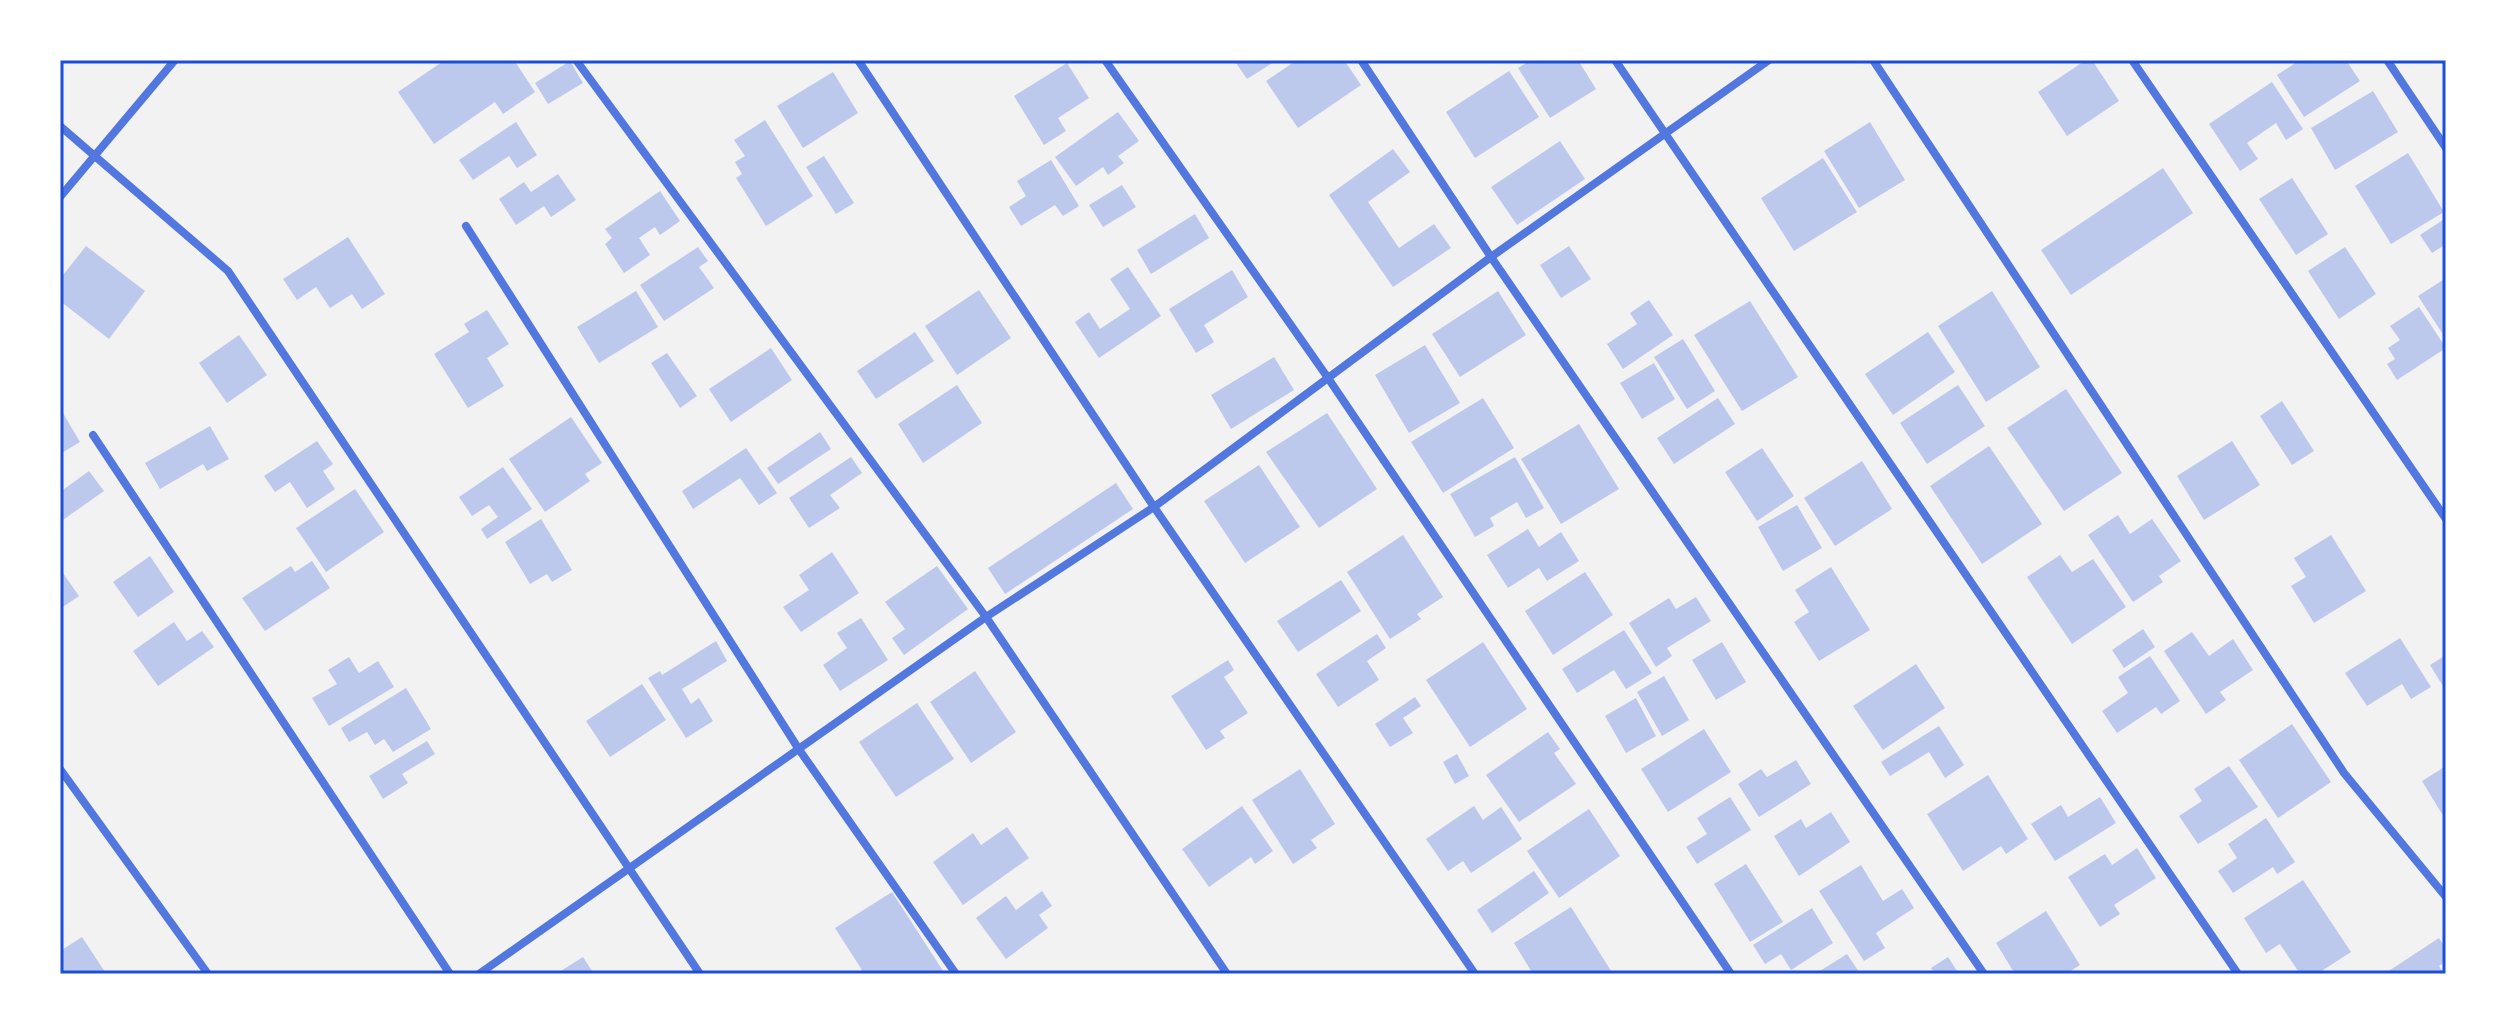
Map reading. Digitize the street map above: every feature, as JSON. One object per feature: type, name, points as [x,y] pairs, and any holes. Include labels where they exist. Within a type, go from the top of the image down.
[{"type":"street","points":[[60,197],[175,60]]},
{"type":"street","points":[[576,60],[986,617],[1227,974]]},
{"type":"street","points":[[858,60],[1154,507],[1475,974]]},
{"type":"street","points":[[1105,60],[1328,378],[1731,974]]},
{"type":"street","points":[[1361,60],[1491,257],[1984,974]]},
{"type":"street","points":[[1615,60],[1667,132],[2238,974]]},
{"type":"street","points":[[479,974],[986,617],[1154,507],[1491,257],[1769,60]]},
{"type":"street","points":[[1873,60],[2344,773],[2446,897]]},
{"type":"street","points":[[2132,60],[2446,519]]},
{"type":"street","points":[[2387,60],[2446,148]]},
{"type":"street","points":[[60,126],[228,271],[700,974]]},
{"type":"street","points":[[466,226],[798,748],[956,974]]},
{"type":"street","points":[[93,435],[450,974]]},
{"type":"street","points":[[60,769],[208,974]]},
{"type":"building","points":[[445,60],[514,60],[535,92],[503,114],[495,102],[434,144],[398,92]]},
{"type":"building","points":[[1234,60],[1277,60],[1247,79]]},
{"type":"building","points":[[1297,60],[1344,60],[1361,85],[1298,128],[1266,81]]},
{"type":"building","points":[[1531,60],[1578,60],[1596,89],[1550,118],[1518,68]]},
{"type":"building","points":[[2086,60],[2092,60],[2119,101],[2067,136],[2038,92]]},
{"type":"building","points":[[2300,60],[2346,60],[2360,81],[2304,117],[2277,75]]},
{"type":"building","points":[[570,61],[583,83],[548,104],[535,83]]},
{"type":"building","points":[[1067,63],[1089,98],[1058,118],[1066,131],[1044,145],[1014,96]]},
{"type":"building","points":[[1509,71],[1539,117],[1475,158],[1446,112]]},
{"type":"building","points":[[833,72],[858,113],[803,148],[777,106]]},
{"type":"building","points":[[2272,82],[2303,129],[2286,140],[2276,123],[2247,143],[2258,159],[2240,171],[2209,124]]},
{"type":"building","points":[[2373,91],[2398,132],[2335,170],[2311,128]]},
{"type":"building","points":[[1118,112],[1139,141],[1118,156],[1124,163],[1108,175],[1103,167],[1076,186],[1055,157]]},
{"type":"building","points":[[765,120],[813,196],[766,226],[736,178],[742,174],[735,162],[745,156],[734,140]]},
{"type":"building","points":[[516,122],[537,155],[517,168],[509,156],[473,180],[459,160]]},
{"type":"building","points":[[1870,122],[1905,180],[1859,208],[1824,151]]},
{"type":"building","points":[[1560,141],[1585,179],[1517,225],[1491,187]]},
{"type":"building","points":[[1393,149],[1410,172],[1368,202],[1399,248],[1434,224],[1451,248],[1393,287],[1329,195]]},
{"type":"building","points":[[2408,153],[2444,212],[2391,244],[2355,186]]},
{"type":"building","points":[[824,156],[854,203],[836,214],[806,167]]},
{"type":"building","points":[[1823,158],[1857,212],[1794,251],[1761,198]]},
{"type":"building","points":[[1051,160],[1079,206],[1063,216],[1055,205],[1021,226],[1009,207],[1026,196],[1017,181]]},
{"type":"building","points":[[2163,168],[2193,213],[2071,295],[2041,250]]},
{"type":"building","points":[[558,174],[576,200],[551,217],[544,206],[516,225],[499,199],[524,182],[531,192]]},
{"type":"building","points":[[2292,178],[2328,234],[2296,255],[2259,199]]},
{"type":"building","points":[[1122,185],[1136,207],[1103,227],[1089,205]]},
{"type":"building","points":[[660,191],[680,221],[660,235],[655,227],[639,238],[650,255],[624,273],[605,244],[612,238],[605,229]]},
{"type":"building","points":[[1195,214],[1209,238],[1151,274],[1137,250]]},
{"type":"building","points":[[2446,218],[2446,244],[2432,253],[2420,235]]},
{"type":"building","points":[[348,237],[385,294],[362,309],[352,294],[330,308],[316,287],[297,300],[283,279]]},
{"type":"building","points":[[86,246],[145,291],[109,339],[60,301],[60,279]]},
{"type":"building","points":[[1569,246],[1591,279],[1561,298],[1540,265]]},
{"type":"building","points":[[698,247],[708,261],[699,267],[714,288],[664,321],[640,285]]},
{"type":"building","points":[[2345,247],[2376,294],[2339,319],[2308,271]]},
{"type":"building","points":[[1128,267],[1161,316],[1099,358],[1075,322],[1089,312],[1100,329],[1130,309],[1110,279]]},
{"type":"building","points":[[1232,270],[1248,297],[1204,325],[1214,342],[1196,353],[1169,309]]},
{"type":"building","points":[[2446,278],[2446,339],[2418,296]]},
{"type":"building","points":[[979,290],[1011,338],[957,375],[925,326]]},
{"type":"building","points":[[636,291],[658,327],[599,363],[577,327]]},
{"type":"building","points":[[1498,291],[1526,335],[1460,377],[1432,334]]},
{"type":"building","points":[[1992,291],[2040,367],[1986,402],[1938,326]]},
{"type":"building","points":[[1649,300],[1673,335],[1623,369],[1607,344],[1637,324],[1630,313]]},
{"type":"building","points":[[1750,301],[1798,377],[1742,411],[1694,335]]},
{"type":"building","points":[[2419,307],[2446,348],[2397,380],[2387,364],[2395,359],[2388,348],[2400,340],[2390,326]]},
{"type":"building","points":[[487,310],[509,344],[487,358],[504,386],[468,408],[434,354],[469,332],[464,324]]},
{"type":"building","points":[[915,332],[934,361],[876,399],[857,371]]},
{"type":"building","points":[[1928,332],[1955,372],[1893,415],[1865,374]]},
{"type":"building","points":[[239,335],[267,375],[227,403],[199,363]]},
{"type":"building","points":[[1683,339],[1715,391],[1687,409],[1654,357]]},
{"type":"building","points":[[1425,345],[1460,403],[1409,433],[1375,375]]},
{"type":"building","points":[[771,348],[792,380],[731,422],[709,389]]},
{"type":"building","points":[[667,353],[697,396],[680,408],[651,363]]},
{"type":"building","points":[[1274,357],[1294,390],[1231,429],[1211,395]]},
{"type":"building","points":[[1654,363],[1675,399],[1642,419],[1620,383]]},
{"type":"building","points":[[957,385],[982,423],[923,463],[898,424]]},
{"type":"building","points":[[1958,385],[1985,426],[1927,464],[1900,423]]},
{"type":"building","points":[[2066,389],[2122,473],[2064,511],[2007,428]]},
{"type":"building","points":[[1483,398],[1514,448],[1443,493],[1411,442]]},
{"type":"building","points":[[1718,398],[1735,424],[1674,464],[1657,438]]},
{"type":"building","points":[[2282,401],[2314,451],[2292,465],[2260,416]]},
{"type":"building","points":[[60,408],[80,442],[60,454]]},
{"type":"building","points":[[1327,413],[1377,489],[1319,528],[1266,452]]},
{"type":"building","points":[[571,417],[602,463],[585,474],[590,481],[545,512],[509,459]]},
{"type":"building","points":[[1579,424],[1619,489],[1561,524],[1521,459]]},
{"type":"building","points":[[210,426],[229,459],[207,471],[203,464],[160,489],[145,463]]},
{"type":"building","points":[[820,432],[831,449],[778,484],[767,468]]},
{"type":"building","points":[[317,441],[333,464],[323,471],[335,489],[307,508],[290,482],[275,492],[264,476]]},
{"type":"building","points":[[2232,441],[2260,485],[2204,520],[2177,476]]},
{"type":"building","points":[[1989,446],[2042,524],[1982,564],[1930,486]]},
{"type":"building","points":[[746,448],[777,493],[759,505],[740,478],[693,509],[682,491]]},
{"type":"building","points":[[1762,448],[1794,496],[1757,521],[1725,472]]},
{"type":"building","points":[[851,457],[862,473],[830,495],[840,508],[809,528],[789,498]]},
{"type":"building","points":[[1515,457],[1544,508],[1526,518],[1517,502],[1490,518],[1494,526],[1475,537],[1450,494]]},
{"type":"building","points":[[1862,461],[1892,509],[1835,546],[1804,498]]},
{"type":"building","points":[[1259,465],[1300,527],[1245,563],[1204,501]]},
{"type":"building","points":[[503,467],[532,509],[487,539],[481,529],[498,517],[489,505],[472,516],[459,497]]},
{"type":"building","points":[[89,471],[104,491],[60,522],[60,492]]},
{"type":"building","points":[[1116,483],[1133,509],[1005,594],[988,568]]},
{"type":"building","points":[[355,489],[384,532],[326,572],[296,528]]},
{"type":"building","points":[[1797,505],[1822,548],[1783,571],[1758,527]]},
{"type":"building","points":[[2118,515],[2130,534],[2152,519],[2181,561],[2159,576],[2163,582],[2133,602],[2088,535]]},
{"type":"building","points":[[541,519],[572,570],[552,582],[547,574],[530,584],[505,542]]},
{"type":"building","points":[[1528,529],[1539,547],[1561,532],[1579,561],[1547,581],[1539,568],[1508,588],[1487,555]]},
{"type":"building","points":[[1403,535],[1443,597],[1417,614],[1421,619],[1390,639],[1347,572]]},
{"type":"building","points":[[2331,535],[2366,591],[2314,623],[2291,586],[2306,577],[2294,558]]},
{"type":"building","points":[[832,552],[859,593],[801,632],[783,607],[809,590],[799,575]]},
{"type":"building","points":[[2060,555],[2072,572],[2093,559],[2126,607],[2072,644],[2027,577]]},
{"type":"building","points":[[150,556],[174,592],[138,617],[113,582]]},
{"type":"building","points":[[312,561],[330,588],[265,631],[242,598],[291,566],[295,572]]},
{"type":"building","points":[[937,566],[968,609],[904,655],[892,638],[905,629],[885,602]]},
{"type":"building","points":[[1831,567],[1870,630],[1819,661],[1794,622],[1809,612],[1795,590]]},
{"type":"building","points":[[60,569],[79,596],[60,609]]},
{"type":"building","points":[[1585,572],[1613,615],[1553,655],[1525,611]]},
{"type":"building","points":[[1341,580],[1361,611],[1298,652],[1277,621]]},
{"type":"building","points":[[1696,597],[1711,621],[1667,648],[1672,656],[1656,667],[1629,623],[1669,598],[1676,609]]},
{"type":"building","points":[[861,618],[888,660],[840,691],[823,665],[847,648],[837,633]]},
{"type":"building","points":[[174,622],[187,641],[202,631],[214,647],[158,686],[133,651]]},
{"type":"building","points":[[2143,629],[2155,647],[2124,668],[2112,650]]},
{"type":"building","points":[[1624,630],[1652,673],[1626,689],[1614,670],[1577,693],[1562,669]]},
{"type":"building","points":[[2192,632],[2209,656],[2233,639],[2253,670],[2220,692],[2226,700],[2206,714],[2164,651]]},
{"type":"building","points":[[1377,634],[1386,648],[1367,661],[1379,680],[1338,707],[1316,674]]},
{"type":"building","points":[[2400,638],[2431,687],[2411,699],[2402,684],[2367,706],[2345,673]]},
{"type":"building","points":[[716,641],[727,661],[682,689],[691,704],[699,698],[713,721],[686,738],[648,678],[660,671],[662,675]]},
{"type":"building","points":[[1483,642],[1527,709],[1470,747],[1426,680]]},
{"type":"building","points":[[1722,642],[1746,682],[1716,700],[1692,660]]},
{"type":"building","points":[[2446,655],[2446,691],[2430,665]]},
{"type":"building","points":[[2150,656],[2180,701],[2161,714],[2156,707],[2117,733],[2102,711],[2128,693],[2118,677]]},
{"type":"building","points":[[349,657],[359,673],[378,661],[394,687],[329,726],[312,698],[337,684],[328,670]]},
{"type":"building","points":[[1228,660],[1234,670],[1224,677],[1248,713],[1220,731],[1225,738],[1206,750],[1171,696]]},
{"type":"building","points":[[1916,664],[1945,708],[1883,750],[1853,706]]},
{"type":"building","points":[[975,671],[1016,732],[971,763],[930,702]]},
{"type":"building","points":[[1664,676],[1689,720],[1662,736],[1637,692]]},
{"type":"building","points":[[642,684],[666,720],[610,757],[586,721]]},
{"type":"building","points":[[406,688],[431,729],[393,752],[384,739],[375,745],[367,732],[349,742],[341,728]]},
{"type":"building","points":[[1415,697],[1421,706],[1403,718],[1413,733],[1390,747],[1375,724]]},
{"type":"building","points":[[1636,698],[1656,736],[1626,753],[1605,716]]},
{"type":"building","points":[[917,703],[954,759],[896,797],[859,742]]},
{"type":"building","points":[[2292,724],[2331,782],[2278,818],[2239,760]]},
{"type":"building","points":[[1939,726],[1964,765],[1945,778],[1929,752],[1890,776],[1881,762]]},
{"type":"building","points":[[1704,729],[1731,772],[1668,812],[1641,769]]},
{"type":"building","points":[[1548,732],[1560,749],[1554,753],[1576,784],[1519,822],[1486,775]]},
{"type":"building","points":[[427,741],[435,754],[402,774],[408,783],[383,799],[369,776]]},
{"type":"building","points":[[1457,754],[1469,776],[1455,784],[1443,762]]},
{"type":"building","points":[[1796,760],[1811,784],[1759,817],[1738,784],[1761,769],[1767,777]]},
{"type":"building","points":[[2229,766],[2258,807],[2198,844],[2179,816],[2202,801],[2194,789]]},
{"type":"building","points":[[2446,766],[2446,812],[2442,814],[2422,781]]},
{"type":"building","points":[[1300,769],[1335,824],[1311,840],[1317,848],[1293,864],[1252,800]]},
{"type":"building","points":[[1988,775],[2028,839],[2006,854],[2001,846],[1963,871],[1927,814]]},
{"type":"building","points":[[1730,797],[1751,830],[1697,864],[1686,847],[1707,834],[1697,818]]},
{"type":"building","points":[[2100,797],[2116,823],[2055,861],[2031,824],[2061,805],[2068,817]]},
{"type":"building","points":[[1242,806],[1273,851],[1255,864],[1251,857],[1209,887],[1182,849]]},
{"type":"building","points":[[1474,806],[1483,820],[1501,807],[1522,839],[1471,873],[1463,861],[1448,871],[1426,839]]},
{"type":"building","points":[[1589,809],[1620,856],[1559,898],[1527,851]]},
{"type":"building","points":[[1831,812],[1850,842],[1799,876],[1774,836],[1801,819],[1806,828]]},
{"type":"building","points":[[2266,818],[2295,862],[2277,874],[2273,867],[2233,893],[2218,871],[2237,858],[2228,844]]},
{"type":"building","points":[[1007,827],[1029,858],[963,905],[933,862],[973,833],[981,845]]},
{"type":"building","points":[[2137,848],[2156,878],[2114,905],[2120,914],[2100,927],[2068,877],[2105,854],[2112,865]]},
{"type":"building","points":[[1746,864],[1783,922],[1750,942],[1714,884]]},
{"type":"building","points":[[1861,865],[1883,901],[1902,889],[1914,908],[1876,933],[1885,948],[1864,961],[1819,891]]},
{"type":"building","points":[[1534,871],[1549,893],[1492,933],[1477,910]]},
{"type":"building","points":[[2303,880],[2351,952],[2317,974],[2300,974],[2280,944],[2266,953],[2244,918]]},
{"type":"building","points":[[1042,891],[1052,906],[1039,915],[1048,928],[1006,959],[976,918],[1006,896],[1016,910]]},
{"type":"building","points":[[892,892],[945,974],[856,974],[862,970],[835,928]]},
{"type":"building","points":[[1571,907],[1613,974],[1533,974],[1514,943]]},
{"type":"building","points":[[1812,908],[1833,943],[1791,970],[1781,954],[1765,964],[1753,945]]},
{"type":"building","points":[[2046,911],[2080,965],[2066,974],[2015,974],[1996,943]]},
{"type":"building","points":[[82,937],[105,972],[60,974],[60,951]]},
{"type":"building","points":[[2439,938],[2446,949],[2446,961],[2439,966],[2444,974],[2384,974]]},
{"type":"building","points":[[1847,954],[1859,972],[1815,974]]},
{"type":"building","points":[[583,957],[594,974],[556,974]]},
{"type":"building","points":[[1948,957],[1959,974],[1935,974],[1931,968]]}]
